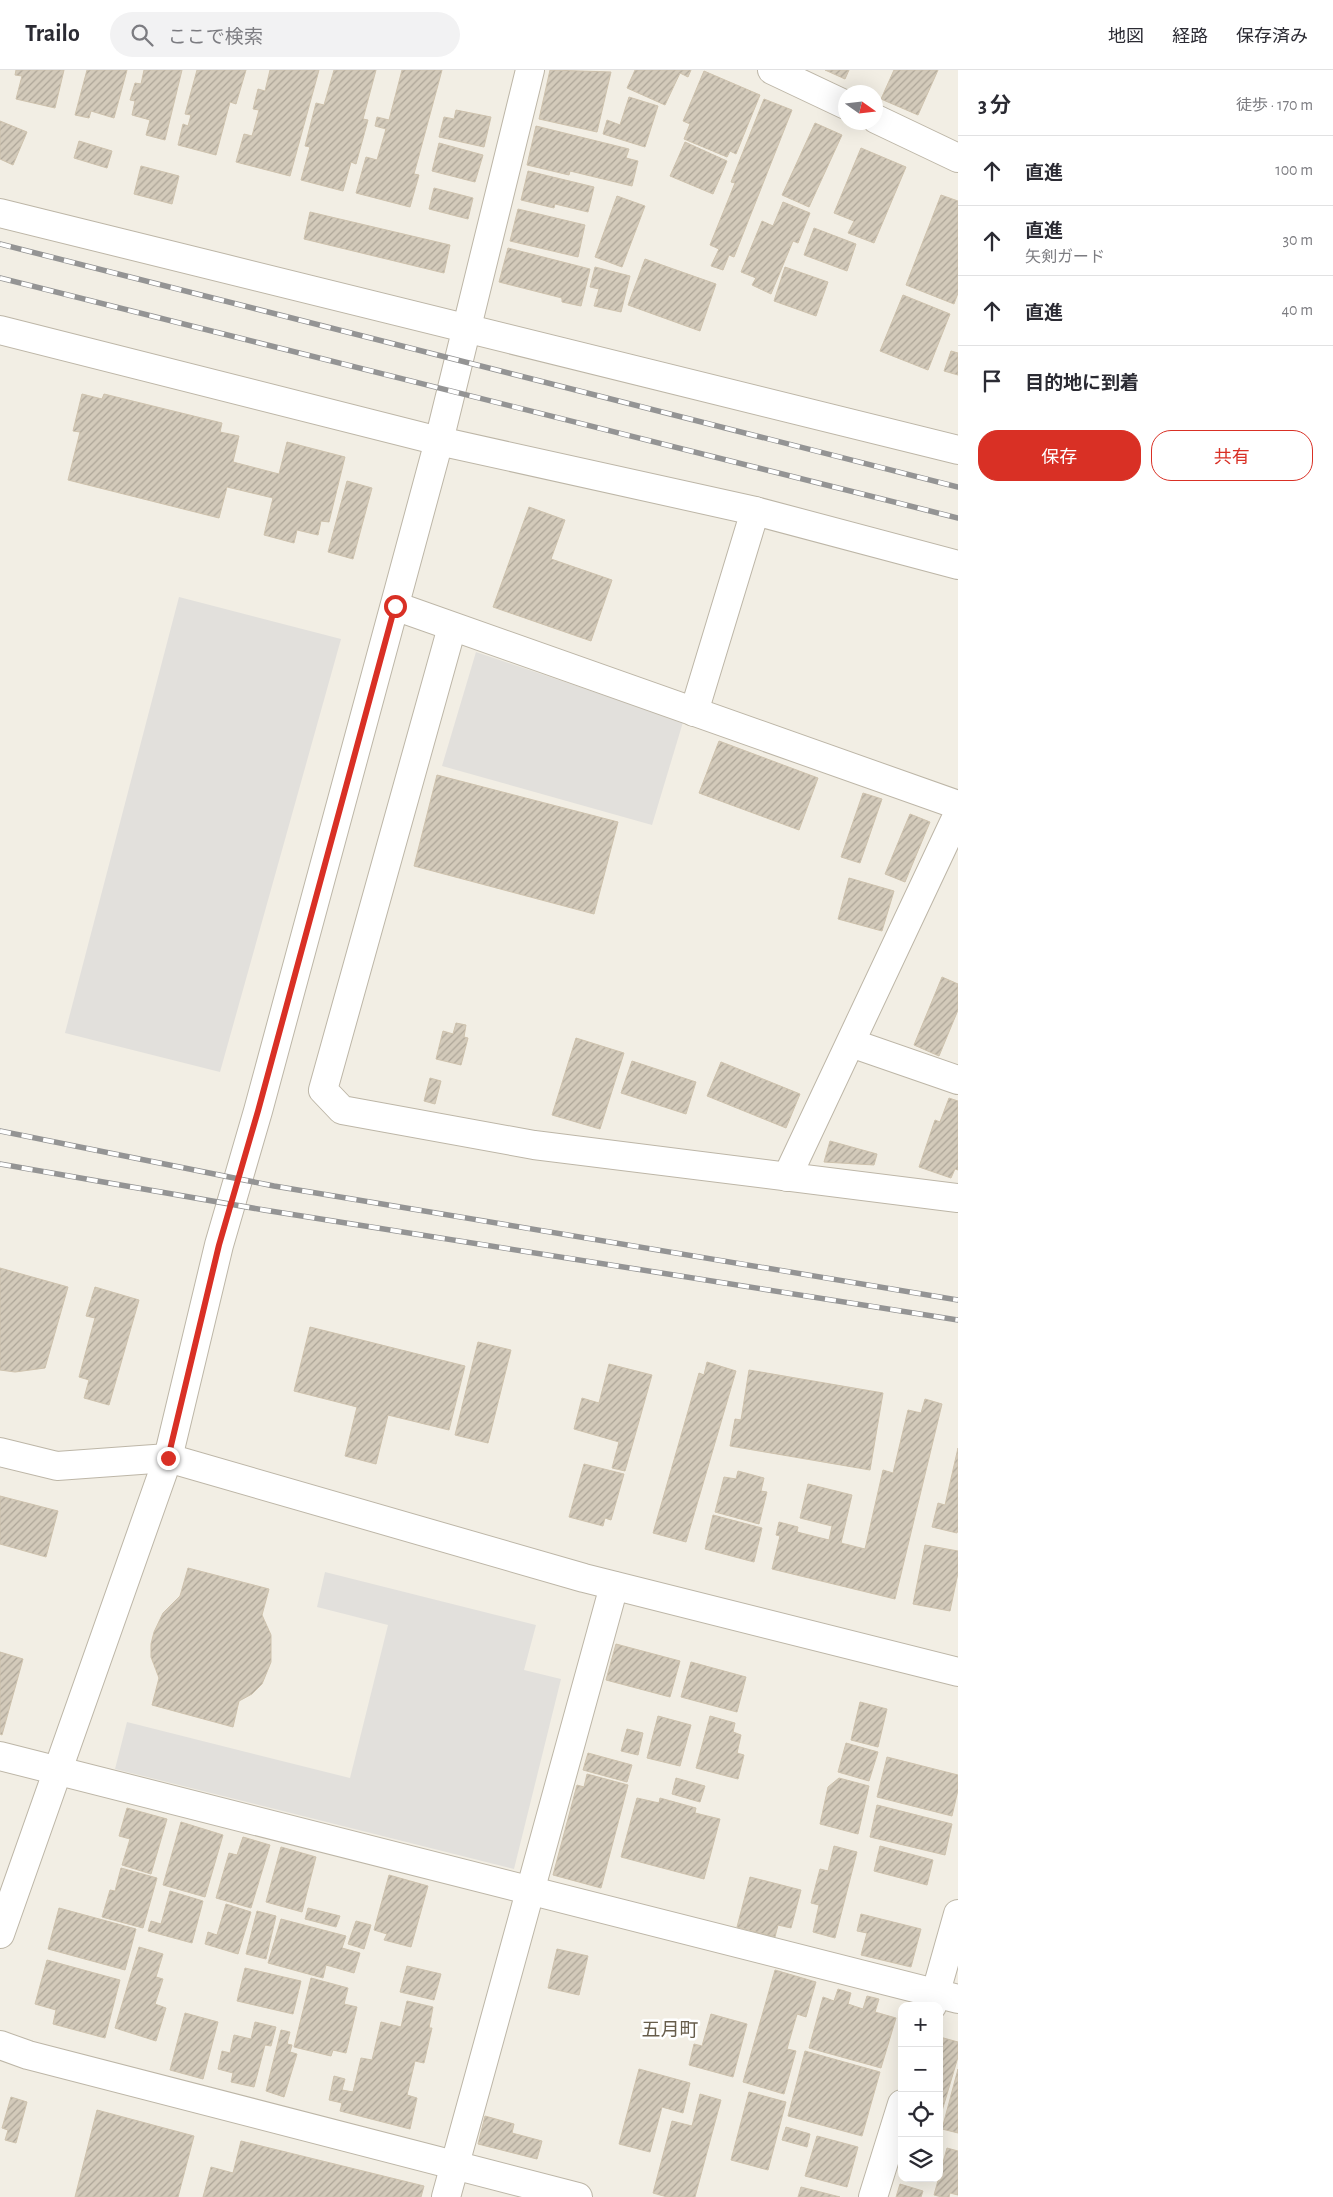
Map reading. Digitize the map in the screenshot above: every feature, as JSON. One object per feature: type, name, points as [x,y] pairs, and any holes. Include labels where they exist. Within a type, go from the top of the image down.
[{"type":"street","points":[[0,1934],[168,1458],[219,1245],[258,1111],[439,441],[530,70]]},
{"type":"street","points":[[772,70],[838,101]]},
{"type":"street","points":[[883,122],[958,158]]},
{"type":"street","points":[[0,213],[958,450]]},
{"type":"street","points":[[0,330],[439,441],[755,511],[958,565]]},
{"type":"street","points":[[694,712],[755,511]]},
{"type":"street","points":[[395,606],[958,805]]},
{"type":"street","points":[[452,626],[323,1090],[342,1110],[534,1144],[787,1178],[958,1198]]},
{"type":"street","points":[[787,1178],[958,814]]},
{"type":"street","points":[[850,1043],[958,1080]]},
{"type":"street","points":[[0,1452],[58,1466],[168,1458],[614,1586],[958,1672]]},
{"type":"street","points":[[446,2197],[614,1586]]},
{"type":"street","points":[[0,1756],[531,1891],[942,1999],[958,1914]]},
{"type":"street","points":[[0,2045],[28,2055],[578,2197]]},
{"type":"street","points":[[873,2197],[898,2117]]},
{"type":"shaded area","points":[[179,597],[341,639],[220,1072],[65,1033]]},
{"type":"shaded area","points":[[476,652],[683,722],[652,825],[442,766]]},
{"type":"shaded area","points":[[325,1572],[536,1625],[524,1670],[561,1679],[514,1869],[115,1769],[127,1722],[350,1778],[388,1625],[317,1607]]},
{"type":"building","points":[[16,70],[64,70],[55,108],[16,99],[22,76],[15,75]]},
{"type":"building","points":[[87,70],[127,70],[114,118],[91,111],[89,118],[75,115]]},
{"type":"building","points":[[144,70],[182,70],[165,140],[146,135],[150,120],[132,115],[135,101],[130,100],[135,83],[141,84]]},
{"type":"building","points":[[197,70],[246,70],[236,104],[230,102],[216,155],[178,145],[183,124],[188,126],[191,115],[185,114]]},
{"type":"building","points":[[270,70],[319,70],[290,176],[236,162],[244,134],[252,136],[259,110],[253,109],[258,89],[265,91]]},
{"type":"building","points":[[334,70],[376,70],[363,119],[368,120],[356,164],[351,162],[343,191],[301,180],[310,147],[305,146],[316,103],[324,105]]},
{"type":"building","points":[[402,70],[442,70],[414,174],[419,175],[410,207],[356,193],[366,157],[377,160],[386,129],[375,126],[377,117],[389,120]]},
{"type":"building","points":[[550,70],[611,72],[597,132],[539,119]]},
{"type":"building","points":[[635,70],[691,70],[688,77],[680,73],[665,105],[627,88]]},
{"type":"building","points":[[825,70],[849,70],[845,79]]},
{"type":"building","points":[[894,70],[938,70],[918,115],[883,100],[883,95]]},
{"type":"building","points":[[704,71],[760,95],[736,154],[730,151],[727,157],[684,139],[690,124],[683,121]]},
{"type":"building","points":[[629,97],[658,106],[645,147],[603,134],[607,120],[620,125]]},
{"type":"building","points":[[764,99],[792,110],[734,257],[729,255],[723,270],[711,266],[719,249],[710,245],[735,183],[731,182]]},
{"type":"building","points":[[456,110],[491,117],[484,147],[439,137],[444,117],[454,119]]},
{"type":"building","points":[[0,121],[27,132],[13,165],[0,159]]},
{"type":"building","points":[[815,123],[842,135],[809,207],[782,195]]},
{"type":"building","points":[[536,126],[629,149],[626,158],[638,161],[632,186],[570,171],[569,175],[527,165]]},
{"type":"building","points":[[79,141],[112,151],[107,168],[74,158]]},
{"type":"building","points":[[685,142],[727,161],[713,194],[670,176]]},
{"type":"building","points":[[439,143],[483,155],[475,182],[432,171]]},
{"type":"building","points":[[861,148],[906,167],[874,243],[848,233],[854,221],[834,213]]},
{"type":"building","points":[[141,166],[179,176],[172,204],[134,194]]},
{"type":"building","points":[[528,171],[594,187],[588,212],[555,204],[554,208],[521,200]]},
{"type":"building","points":[[434,188],[473,198],[468,219],[429,209]]},
{"type":"building","points":[[941,195],[958,201],[958,293],[954,304],[906,285]]},
{"type":"building","points":[[617,196],[645,206],[622,267],[595,257]]},
{"type":"building","points":[[783,202],[810,213],[798,243],[793,241],[771,294],[752,285],[756,278],[741,272],[762,221],[773,226]]},
{"type":"building","points":[[518,209],[585,225],[578,257],[510,241]]},
{"type":"building","points":[[310,212],[450,245],[444,273],[304,239]]},
{"type":"building","points":[[814,228],[856,244],[847,271],[804,255]]},
{"type":"building","points":[[508,248],[590,269],[581,306],[562,302],[562,298],[499,282]]},
{"type":"building","points":[[645,259],[716,284],[700,331],[628,305]]},
{"type":"building","points":[[595,267],[630,276],[621,312],[594,306],[599,289],[590,287]]},
{"type":"building","points":[[785,267],[828,282],[816,316],[774,301]]},
{"type":"building","points":[[903,295],[950,314],[928,370],[880,351]]},
{"type":"building","points":[[951,351],[958,353],[958,375],[944,371]]},
{"type":"building","points":[[82,394],[102,399],[104,394],[222,423],[220,432],[239,436],[233,462],[279,474],[287,442],[345,457],[329,522],[321,521],[318,535],[297,530],[294,543],[264,535],[273,498],[227,487],[219,518],[68,480],[80,432],[73,431]]},
{"type":"building","points":[[347,481],[372,488],[353,559],[328,552]]},
{"type":"building","points":[[529,507],[565,520],[551,559],[612,580],[591,641],[493,607]]},
{"type":"building","points":[[719,741],[818,778],[799,830],[699,793]]},
{"type":"building","points":[[437,775],[618,822],[594,914],[414,866]]},
{"type":"building","points":[[863,793],[882,799],[860,863],[841,857]]},
{"type":"building","points":[[910,814],[930,822],[905,882],[885,874]]},
{"type":"building","points":[[849,878],[894,891],[882,931],[838,919]]},
{"type":"building","points":[[942,977],[958,984],[958,1010],[939,1056],[914,1045]]},
{"type":"building","points":[[456,1023],[466,1025],[464,1037],[468,1038],[461,1065],[436,1059],[443,1031],[453,1034]]},
{"type":"building","points":[[576,1038],[624,1053],[600,1129],[552,1115]]},
{"type":"building","points":[[632,1061],[696,1082],[686,1114],[621,1093]]},
{"type":"building","points":[[721,1062],[800,1094],[786,1128],[707,1096]]},
{"type":"building","points":[[430,1078],[441,1081],[435,1104],[424,1101]]},
{"type":"building","points":[[949,1098],[958,1101],[958,1170],[955,1169],[951,1178],[919,1167],[935,1120],[940,1122]]},
{"type":"building","points":[[830,1141],[877,1154],[874,1165],[824,1162]]},
{"type":"building","points":[[0,1268],[68,1287],[45,1368],[15,1372],[0,1370]]},
{"type":"building","points":[[95,1287],[139,1300],[109,1405],[84,1398],[89,1380],[79,1377],[95,1318],[86,1316]]},
{"type":"building","points":[[310,1327],[465,1366],[449,1430],[388,1415],[376,1464],[345,1456],[357,1407],[294,1391]]},
{"type":"building","points":[[478,1342],[511,1350],[488,1443],[455,1435]]},
{"type":"building","points":[[707,1362],[736,1371],[686,1542],[653,1533],[699,1373],[704,1375]]},
{"type":"building","points":[[609,1364],[652,1375],[625,1471],[612,1468],[619,1442],[574,1429],[582,1398],[599,1403]]},
{"type":"building","points":[[749,1370],[883,1393],[870,1470],[730,1446],[735,1419],[741,1420]]},
{"type":"building","points":[[925,1399],[942,1404],[895,1599],[772,1569],[780,1536],[776,1535],[779,1522],[798,1527],[797,1532],[829,1540],[832,1526],[800,1518],[808,1484],[852,1495],[841,1543],[865,1549],[883,1470],[893,1473],[908,1410],[921,1413]]},
{"type":"building","points":[[958,1448],[957,1533],[932,1527],[938,1503],[945,1505]]},
{"type":"building","points":[[584,1464],[624,1474],[611,1520],[605,1518],[603,1526],[569,1517]]},
{"type":"building","points":[[738,1471],[764,1478],[761,1491],[767,1492],[759,1524],[715,1512],[724,1477],[736,1479]]},
{"type":"building","points":[[0,1496],[58,1511],[46,1557],[0,1544]]},
{"type":"building","points":[[713,1515],[762,1528],[754,1562],[705,1549]]},
{"type":"building","points":[[925,1545],[958,1551],[958,1573],[950,1611],[913,1604]]},
{"type":"building","points":[[188,1568],[269,1589],[262,1615],[271,1635],[271,1662],[262,1684],[252,1694],[239,1701],[233,1727],[152,1705],[159,1678],[151,1657],[151,1644],[154,1632],[163,1613],[180,1596]]},
{"type":"building","points":[[616,1644],[680,1661],[670,1697],[606,1680]]},
{"type":"building","points":[[0,1652],[23,1659],[2,1735],[0,1734]]},
{"type":"building","points":[[691,1662],[746,1677],[737,1712],[681,1697]]},
{"type":"building","points":[[860,1702],[887,1709],[878,1747],[851,1740]]},
{"type":"building","points":[[658,1716],[691,1725],[680,1766],[647,1758]]},
{"type":"building","points":[[710,1716],[735,1723],[733,1732],[741,1735],[737,1753],[744,1755],[738,1779],[696,1768]]},
{"type":"building","points":[[627,1729],[643,1733],[638,1755],[621,1751]]},
{"type":"building","points":[[846,1743],[878,1752],[869,1781],[838,1772]]},
{"type":"building","points":[[588,1753],[632,1765],[627,1782],[583,1770]]},
{"type":"building","points":[[887,1757],[958,1775],[958,1790],[952,1816],[877,1797]]},
{"type":"building","points":[[587,1774],[628,1785],[601,1888],[553,1875],[577,1785],[584,1787]]},
{"type":"building","points":[[676,1778],[705,1786],[700,1802],[672,1794]]},
{"type":"building","points":[[839,1778],[869,1786],[858,1834],[820,1824],[828,1787]]},
{"type":"building","points":[[637,1798],[659,1803],[660,1798],[696,1808],[695,1813],[720,1819],[704,1879],[621,1857]]},
{"type":"building","points":[[877,1805],[952,1824],[945,1855],[870,1837]]},
{"type":"building","points":[[127,1808],[167,1819],[151,1874],[122,1865],[130,1839],[119,1836]]},
{"type":"building","points":[[181,1822],[223,1835],[205,1897],[163,1885]]},
{"type":"building","points":[[243,1837],[270,1845],[251,1908],[216,1898],[229,1853],[237,1855]]},
{"type":"building","points":[[834,1846],[857,1852],[835,1938],[813,1932],[819,1905],[811,1903],[820,1869],[828,1871]]},
{"type":"building","points":[[880,1846],[933,1860],[927,1885],[874,1871]]},
{"type":"building","points":[[281,1847],[316,1857],[302,1912],[266,1902]]},
{"type":"building","points":[[121,1868],[157,1878],[143,1928],[102,1917],[110,1890],[115,1891]]},
{"type":"building","points":[[389,1875],[428,1886],[411,1947],[384,1940],[387,1934],[374,1930]]},
{"type":"building","points":[[750,1877],[801,1890],[791,1928],[778,1925],[775,1937],[737,1927]]},
{"type":"building","points":[[170,1891],[203,1901],[192,1943],[148,1931],[151,1921],[161,1924]]},
{"type":"building","points":[[226,1904],[251,1912],[238,1954],[205,1944],[208,1932],[217,1935]]},
{"type":"building","points":[[59,1908],[136,1929],[125,1970],[48,1949]]},
{"type":"building","points":[[308,1908],[340,1916],[336,1927],[305,1919]]},
{"type":"building","points":[[257,1911],[276,1916],[266,1959],[246,1954]]},
{"type":"building","points":[[861,1914],[921,1929],[911,1967],[861,1955],[867,1933],[857,1931]]},
{"type":"building","points":[[281,1919],[346,1936],[342,1948],[360,1953],[354,1973],[326,1965],[323,1978],[268,1963]]},
{"type":"building","points":[[356,1921],[371,1925],[364,1949],[348,1944]]},
{"type":"building","points":[[139,1947],[163,1954],[156,1977],[163,1979],[155,2004],[166,2008],[156,2041],[115,2028]]},
{"type":"building","points":[[557,1949],[588,1956],[579,1995],[548,1988]]},
{"type":"building","points":[[47,1960],[120,1980],[105,2038],[53,2024],[56,2010],[35,2004]]},
{"type":"building","points":[[407,1966],[441,1974],[434,2000],[400,1992]]},
{"type":"building","points":[[245,1968],[301,1981],[293,2014],[237,2001]]},
{"type":"building","points":[[775,1970],[816,1982],[806,2017],[797,2014],[787,2049],[796,2051],[784,2094],[743,2082]]},
{"type":"building","points":[[311,1978],[348,1988],[344,2004],[357,2007],[346,2053],[333,2050],[331,2056],[294,2047]]},
{"type":"building","points":[[838,1989],[851,1993],[848,2004],[863,2009],[867,1996],[879,1999],[875,2012],[896,2018],[881,2068],[809,2048],[823,1997],[834,2001]]},
{"type":"building","points":[[407,2001],[433,2007],[429,2028],[432,2028],[424,2063],[415,2061],[407,2095],[417,2098],[410,2129],[340,2111],[342,2103],[329,2100],[334,2076],[345,2079],[342,2090],[353,2092],[361,2058],[372,2060],[381,2022],[401,2027]]},
{"type":"building","points":[[185,2013],[218,2022],[203,2079],[170,2070]]},
{"type":"building","points":[[711,2014],[747,2024],[733,2077],[689,2065],[694,2044],[702,2046]]},
{"type":"building","points":[[255,2022],[276,2027],[271,2046],[265,2045],[254,2087],[231,2082],[233,2073],[218,2069],[222,2051],[230,2053],[234,2035],[251,2039]]},
{"type":"building","points":[[281,2030],[290,2032],[287,2044],[292,2045],[290,2052],[297,2054],[284,2097],[266,2091]]},
{"type":"building","points":[[943,2038],[958,2042],[958,2057],[943,2108]]},
{"type":"building","points":[[805,2051],[880,2072],[862,2136],[788,2116]]},
{"type":"building","points":[[639,2069],[690,2083],[683,2113],[662,2107],[650,2152],[619,2144]]},
{"type":"building","points":[[958,2069],[958,2133],[943,2129]]},
{"type":"building","points":[[749,2092],[786,2102],[768,2170],[731,2160]]},
{"type":"building","points":[[700,2094],[721,2100],[695,2197],[667,2197],[653,2193],[672,2121],[692,2126]]},
{"type":"building","points":[[11,2097],[27,2102],[16,2143],[5,2140],[8,2130],[2,2128]]},
{"type":"building","points":[[97,2110],[194,2136],[178,2197],[75,2197]]},
{"type":"building","points":[[485,2116],[514,2124],[512,2133],[542,2141],[537,2159],[478,2144]]},
{"type":"building","points":[[786,2127],[810,2134],[807,2147],[782,2140]]},
{"type":"building","points":[[817,2136],[858,2147],[847,2187],[805,2176]]},
{"type":"building","points":[[241,2141],[424,2186],[421,2197],[203,2197],[211,2167],[233,2173]]},
{"type":"building","points":[[947,2148],[958,2151],[958,2195],[950,2193],[949,2197],[942,2197],[934,2195],[938,2182],[943,2182],[943,2162]]},
{"type":"building","points":[[900,2184],[923,2191],[921,2197],[896,2197]]},
{"type":"building","points":[[801,2187],[840,2197],[798,2197]]},
{"type":"railway","points":[[0,244],[958,487]]},
{"type":"railway","points":[[0,278],[958,518]]},
{"type":"railway","points":[[0,1131],[274,1186],[958,1300]]},
{"type":"railway","points":[[0,1164],[264,1210],[958,1320]]},
{"type":"district","name":"五月町","points":[[670,2030]]},
{"type":"route","points":[[168,1458],[219,1245],[258,1111],[395,606]]}]
